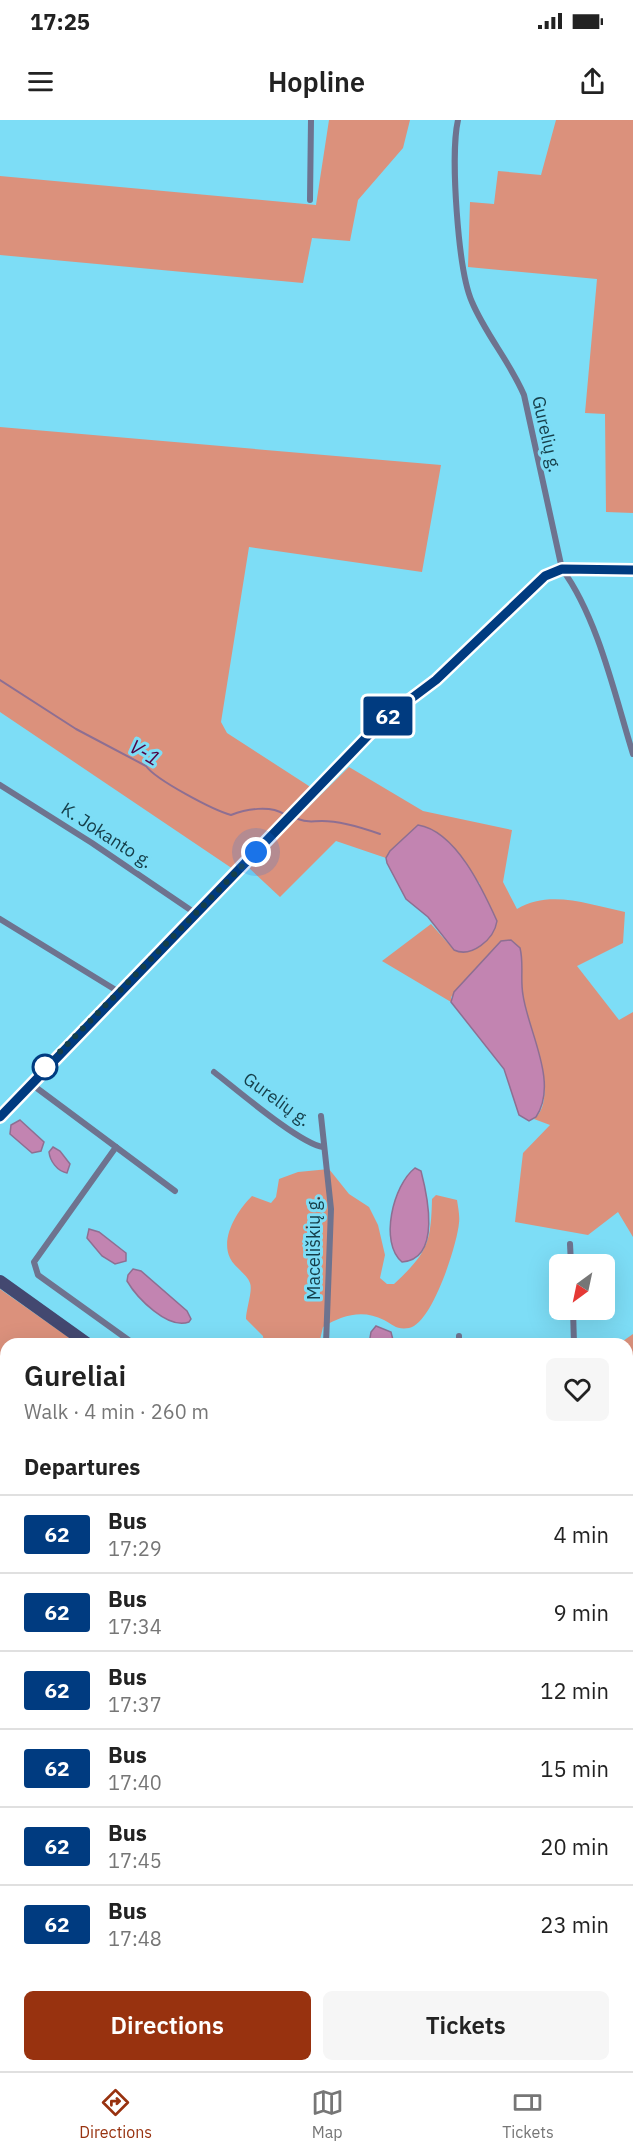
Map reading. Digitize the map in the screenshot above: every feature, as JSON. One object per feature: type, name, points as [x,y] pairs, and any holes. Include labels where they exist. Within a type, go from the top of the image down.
[{"type":"main road","points":[[0,1281],[80,1338]]},
{"type":"street","points":[[310,200],[311,120]]},
{"type":"street","name":"Gurelių g.","points":[[458,120],[455,141],[455,195],[467,291],[477,312],[514,372],[524,395],[562,569],[573,584],[608,665],[633,754]]},
{"type":"street","points":[[0,1116],[384,719],[436,680],[545,576],[562,569],[633,570]]},
{"type":"street","name":"K. Jokanto g.","points":[[0,785],[92,843],[195,913]]},
{"type":"street","points":[[0,919],[119,992]]},
{"type":"street","name":"Gurelių g.","points":[[214,1072],[279,1121],[313,1144],[323,1147]]},
{"type":"street","points":[[30,1083],[175,1191]]},
{"type":"street","name":"Maceliškių g.","points":[[321,1116],[331,1209],[326,1338]]},
{"type":"street","points":[[116,1147],[34,1262],[34,1269],[38,1275],[126,1338]]},
{"type":"street","points":[[570,1244],[570,1254]]},
{"type":"street","points":[[573,1320],[574,1338]]},
{"type":"shaded area","points":[[329,120],[410,120],[403,148],[358,200],[350,241],[312,238],[303,283],[0,255],[0,176],[316,205]]},
{"type":"shaded area","points":[[556,120],[633,120],[633,513],[606,512],[605,414],[585,413],[597,279],[468,267],[470,202],[494,204],[498,171],[541,175]]},
{"type":"shaded area","points":[[0,427],[441,465],[422,572],[249,547],[221,722],[227,733],[312,788],[233,869],[0,712]]},
{"type":"shaded area","points":[[349,767],[423,811],[512,830],[503,882],[517,909],[530,903],[556,899],[625,912],[623,943],[577,966],[619,1020],[633,1012],[633,1237],[618,1212],[588,1235],[515,1222],[523,1153],[550,1125],[534,1119],[541,1109],[544,1078],[523,998],[520,956],[515,943],[505,940],[451,997],[451,1002],[382,961],[431,924],[454,950],[480,884],[446,840],[418,825],[390,851],[386,858],[336,841],[280,897],[248,867]]},
{"type":"shaded area","points":[[418,825],[432,830],[456,850],[484,894],[497,921],[491,935],[481,946],[467,952],[454,950],[428,917],[406,899],[387,863],[386,858],[390,851]]},
{"type":"shaded area","points":[[511,940],[520,948],[523,995],[543,1073],[542,1103],[536,1117],[529,1121],[519,1115],[504,1069],[451,1002],[454,992],[501,941]]},
{"type":"shaded area","points":[[20,1120],[44,1142],[41,1151],[32,1153],[10,1134],[11,1125]]},
{"type":"shaded area","points":[[53,1147],[60,1151],[70,1164],[67,1173],[57,1168],[52,1162],[49,1152]]},
{"type":"shaded area","points":[[415,1168],[421,1171],[429,1224],[423,1250],[415,1258],[402,1262],[391,1242],[390,1228],[400,1187]]},
{"type":"shaded area","points":[[329,1169],[349,1194],[369,1207],[378,1225],[385,1255],[380,1278],[387,1284],[394,1284],[414,1264],[425,1247],[430,1227],[432,1199],[436,1195],[457,1200],[459,1223],[454,1248],[434,1299],[418,1323],[409,1328],[398,1328],[376,1317],[360,1314],[338,1319],[323,1327],[320,1338],[263,1338],[246,1319],[251,1291],[250,1283],[230,1258],[227,1241],[232,1224],[252,1196],[271,1203],[276,1197],[279,1179],[298,1172]]},
{"type":"shaded area","points":[[89,1229],[99,1232],[126,1253],[126,1261],[115,1264],[102,1256],[87,1238]]},
{"type":"shaded area","points":[[133,1269],[141,1271],[187,1311],[191,1319],[189,1322],[172,1321],[145,1304],[127,1281]]},
{"type":"shaded area","points":[[0,1289],[69,1338],[0,1338]]},
{"type":"shaded area","points":[[376,1326],[391,1332],[392,1338],[370,1338]]},
{"type":"waterway","name":"V-1","points":[[0,680],[76,729],[146,766],[161,779],[212,807],[231,815],[258,809],[278,811],[284,814]]},
{"type":"waterway","name":"V-1","points":[[298,819],[329,821],[380,834]]},
{"type":"bus line","name":"62","points":[[0,1117],[57,1055],[384,719],[436,680],[545,576],[552,571],[562,569],[633,570]]},
{"type":"route","points":[[45,1067],[256,852]]}]
